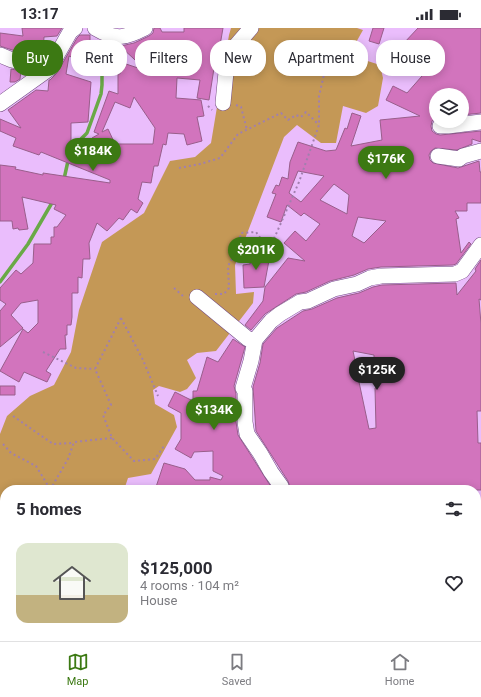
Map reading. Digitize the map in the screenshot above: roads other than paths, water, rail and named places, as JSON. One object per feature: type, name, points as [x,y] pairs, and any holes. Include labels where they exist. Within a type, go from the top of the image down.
[{"type":"street","points":[[63,44],[70,32],[75,28]]},
{"type":"street","points":[[96,28],[104,33],[119,38],[128,36],[145,28]]},
{"type":"street","points":[[223,103],[226,72],[234,49],[251,28]]},
{"type":"street","points":[[0,55],[12,60]]},
{"type":"street","points":[[0,104],[39,76]]},
{"type":"street","points":[[469,123],[481,122]]},
{"type":"street","points":[[438,156],[459,159],[481,151]]},
{"type":"street","points":[[280,485],[247,434],[245,422],[245,391],[242,388],[251,361],[255,340],[271,321],[300,302],[338,287],[357,284],[370,278],[381,276],[455,274],[462,271],[481,245]]},
{"type":"street","points":[[197,297],[248,339],[255,340]]},
{"type":"waterway","points":[[64,179],[70,152],[87,133],[101,94],[105,38]]},
{"type":"waterway","points":[[0,282],[28,244],[53,201]]}]
